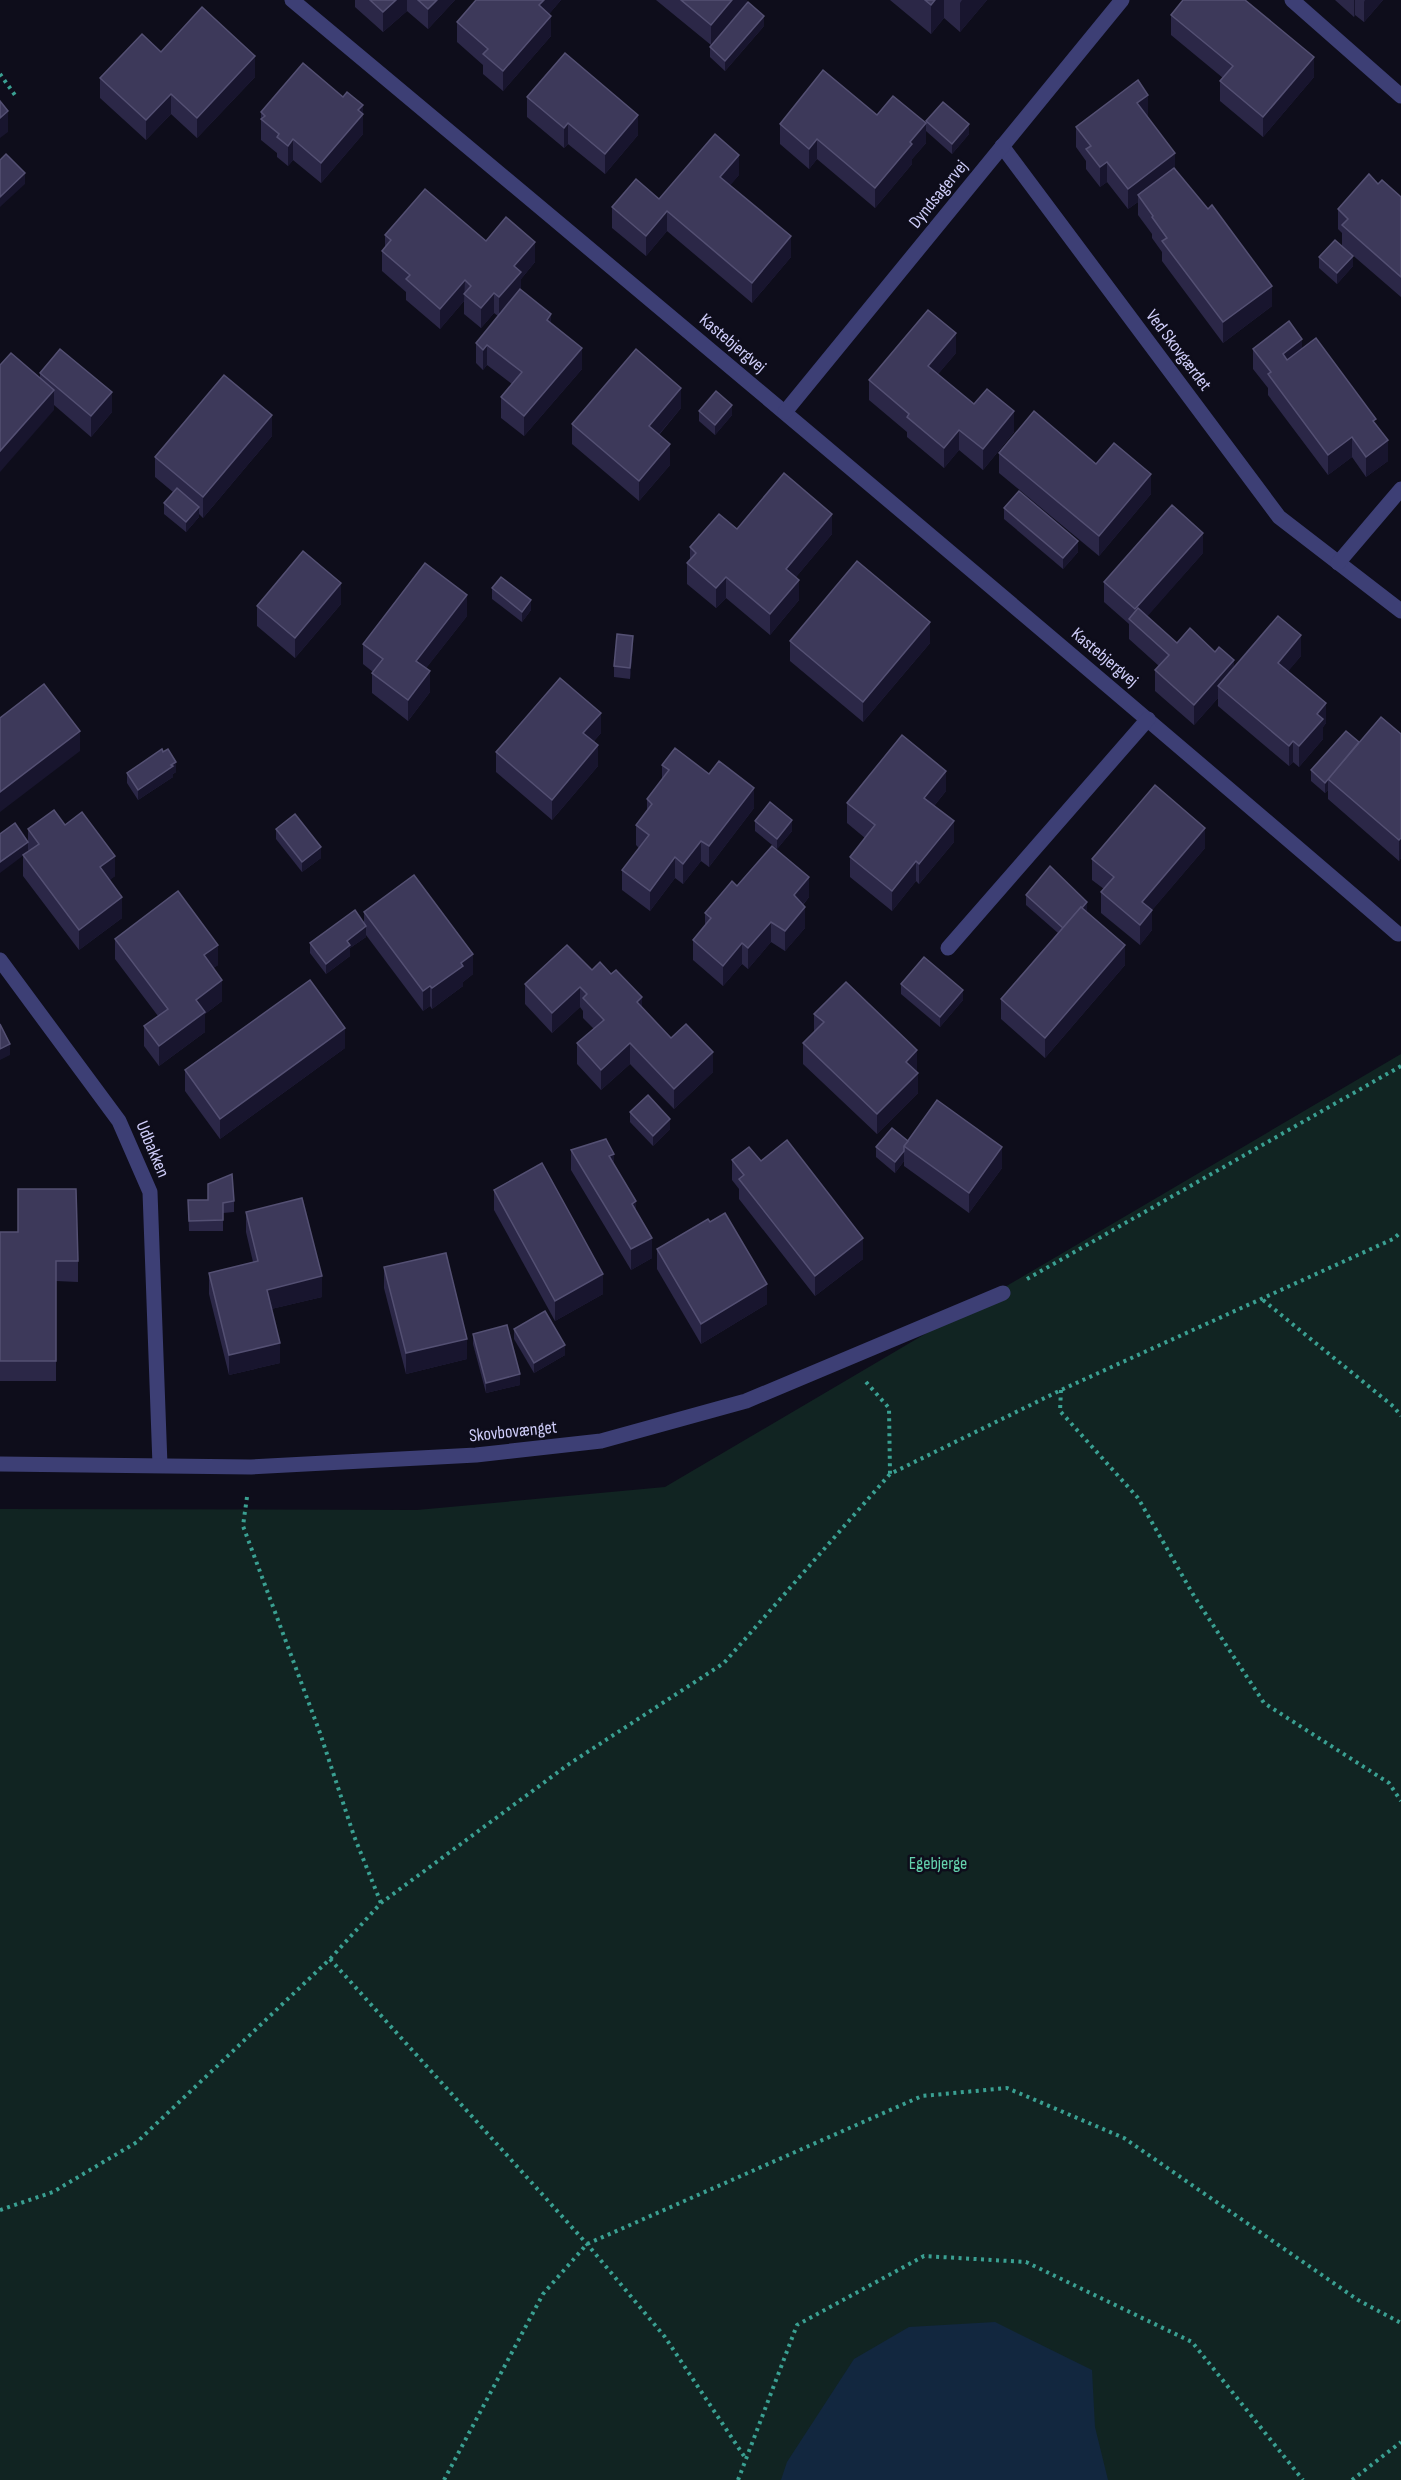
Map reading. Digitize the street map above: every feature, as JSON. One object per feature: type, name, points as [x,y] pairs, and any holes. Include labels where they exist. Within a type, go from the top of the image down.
[{"type":"street","name":"Kastebjergvej","points":[[292,0],[1148,719],[1398,934]]},
{"type":"street","name":"Dyndsagervej","points":[[784,412],[1122,0]]},
{"type":"street","points":[[1292,0],[1401,96]]},
{"type":"street","name":"Ved Skovgærdet","points":[[1002,146],[1280,517],[1401,611]]},
{"type":"street","points":[[1338,563],[1401,489]]},
{"type":"street","points":[[948,948],[1148,719]]},
{"type":"street","name":"Udbakken","points":[[0,960],[119,1122],[150,1192],[160,1465]]},
{"type":"street","name":"Skovbovænget","points":[[0,1464],[251,1467],[476,1455],[600,1441],[746,1401],[1003,1293]]},
{"type":"path","points":[[0,74],[17,98]]},
{"type":"path","points":[[1003,1293],[1401,1066]]},
{"type":"path","points":[[0,2210],[53,2192],[137,2142],[330,1959],[381,1903],[569,1764],[724,1664],[890,1474],[1061,1390],[1393,1239],[1401,1232]]},
{"type":"path","points":[[1263,1300],[1394,1407],[1401,1416]]},
{"type":"path","points":[[845,1359],[889,1408],[890,1474]]},
{"type":"path","points":[[1061,1390],[1060,1411],[1138,1498],[1194,1596],[1264,1702],[1389,1784],[1401,1801]]},
{"type":"path","points":[[251,1467],[243,1526],[320,1732],[354,1836],[381,1903]]},
{"type":"path","points":[[330,1959],[587,2244],[665,2337],[745,2457]]},
{"type":"path","points":[[444,2480],[543,2294],[587,2244],[922,2096],[1007,2088],[1124,2138],[1358,2300],[1401,2323]]},
{"type":"path","points":[[738,2480],[797,2325],[924,2256],[1026,2262],[1192,2343],[1303,2480]]},
{"type":"path","points":[[1352,2480],[1401,2442]]},
{"type":"green space","name":"Egebjerge","points":[[1401,1054],[1401,2480],[0,2480],[0,1509],[417,1510],[665,1487]]},
{"type":"water","points":[[995,2322],[1092,2370],[1095,2427],[1108,2480],[781,2480],[787,2462],[854,2359],[909,2327]]},
{"type":"building","points":[[370,0],[396,0],[383,12]]},
{"type":"building","points":[[418,0],[437,0],[428,9]]},
{"type":"building","points":[[476,0],[544,0],[539,5],[551,16],[503,71],[483,54],[488,49],[457,22]]},
{"type":"building","points":[[681,0],[732,0],[711,25]]},
{"type":"building","points":[[925,0],[935,0],[931,5]]},
{"type":"building","points":[[1183,0],[1245,0],[1314,57],[1263,117],[1220,81],[1233,66],[1171,15]]},
{"type":"building","points":[[748,2],[764,16],[725,61],[710,47]]},
{"type":"building","points":[[202,7],[255,56],[197,118],[171,94],[146,120],[100,78],[142,34],[161,52]]},
{"type":"building","points":[[565,53],[638,115],[605,154],[568,123],[564,128],[527,97]]},
{"type":"building","points":[[303,63],[343,97],[347,92],[363,105],[358,110],[363,114],[321,163],[293,139],[288,146],[277,137],[279,134],[261,119],[265,116],[261,112]]},
{"type":"building","points":[[823,70],[877,115],[893,96],[926,123],[910,142],[912,144],[875,188],[817,139],[809,149],[780,124]]},
{"type":"building","points":[[1138,80],[1148,95],[1137,103],[1175,153],[1128,189],[1107,162],[1100,167],[1086,149],[1091,146],[1076,127]]},
{"type":"building","points":[[0,101],[8,111],[0,118]]},
{"type":"building","points":[[943,102],[969,124],[952,144],[926,121]]},
{"type":"building","points":[[715,134],[739,155],[720,177],[791,236],[752,283],[667,211],[646,236],[612,207],[636,179],[659,199]]},
{"type":"building","points":[[6,154],[25,173],[0,197],[0,160]]},
{"type":"building","points":[[1174,168],[1208,209],[1212,205],[1272,286],[1223,322],[1162,241],[1167,238],[1138,195]]},
{"type":"building","points":[[1369,174],[1378,184],[1382,180],[1401,197],[1401,277],[1342,225],[1348,219],[1338,209]]},
{"type":"building","points":[[425,189],[486,241],[506,217],[535,242],[514,266],[521,272],[499,297],[494,293],[481,308],[464,294],[471,286],[465,280],[440,309],[406,279],[410,275],[382,251],[391,240],[385,235]]},
{"type":"building","points":[[1335,240],[1353,256],[1337,273],[1319,257]]},
{"type":"building","points":[[520,289],[551,314],[547,320],[582,348],[524,416],[501,397],[522,372],[487,345],[483,350],[476,343]]},
{"type":"building","points":[[928,310],[956,333],[928,366],[974,404],[987,389],[1014,411],[983,449],[959,430],[944,448],[907,417],[909,414],[869,380]]},
{"type":"building","points":[[1289,321],[1302,339],[1283,354],[1287,360],[1316,338],[1376,419],[1373,421],[1388,440],[1366,457],[1352,437],[1328,455],[1268,374],[1271,372],[1253,349]]},
{"type":"building","points":[[60,349],[112,392],[91,416],[40,373]]},
{"type":"building","points":[[636,349],[681,388],[649,426],[670,444],[639,481],[572,424]]},
{"type":"building","points":[[11,353],[54,390],[0,451],[0,365]]},
{"type":"building","points":[[224,375],[272,415],[203,497],[155,457]]},
{"type":"building","points":[[716,391],[732,405],[715,425],[699,411]]},
{"type":"building","points":[[1034,411],[1096,464],[1114,443],[1151,474],[1099,536],[999,453]]},
{"type":"building","points":[[784,473],[832,514],[786,569],[799,580],[770,614],[726,577],[716,588],[687,563],[696,553],[690,547],[719,514],[737,529]]},
{"type":"building","points":[[177,488],[199,507],[186,522],[164,503]]},
{"type":"building","points":[[1019,491],[1078,541],[1063,558],[1004,508]]},
{"type":"building","points":[[1172,505],[1203,533],[1135,609],[1104,582]]},
{"type":"building","points":[[303,551],[341,583],[295,638],[257,606]]},
{"type":"building","points":[[857,561],[930,622],[863,702],[790,641]]},
{"type":"building","points":[[425,563],[467,595],[416,661],[430,671],[408,700],[372,673],[383,659],[363,644]]},
{"type":"building","points":[[501,577],[531,600],[522,612],[492,588]]},
{"type":"building","points":[[1138,608],[1177,643],[1190,628],[1215,652],[1219,647],[1234,660],[1194,705],[1155,670],[1169,655],[1129,619]]},
{"type":"building","points":[[1278,616],[1301,635],[1278,663],[1326,703],[1317,714],[1323,719],[1299,746],[1293,741],[1289,746],[1218,686]]},
{"type":"building","points":[[617,634],[633,636],[630,668],[614,666]]},
{"type":"building","points":[[560,678],[601,713],[583,733],[598,745],[552,800],[496,752]]},
{"type":"building","points":[[44,684],[80,731],[0,792],[0,718]]},
{"type":"building","points":[[1381,717],[1401,734],[1401,838],[1399,840],[1328,779]]},
{"type":"building","points":[[1346,731],[1359,742],[1325,783],[1311,770]]},
{"type":"building","points":[[902,735],[946,771],[924,798],[954,821],[919,864],[916,861],[892,891],[850,857],[875,825],[847,803]]},
{"type":"building","points":[[675,748],[709,774],[719,761],[754,788],[709,846],[701,841],[683,864],[675,857],[650,891],[622,870],[649,835],[636,825],[652,804],[647,799],[669,770],[662,765]]},
{"type":"building","points":[[162,749],[163,752],[168,749],[176,762],[138,790],[127,773]]},
{"type":"building","points":[[1155,785],[1205,828],[1142,902],[1152,910],[1140,925],[1101,892],[1114,877],[1092,859]]},
{"type":"building","points":[[770,802],[792,820],[777,839],[755,821]]},
{"type":"building","points":[[54,810],[65,825],[82,812],[115,856],[100,867],[122,897],[79,930],[23,855],[39,844],[28,829]]},
{"type":"building","points":[[295,814],[321,847],[302,862],[276,829]]},
{"type":"building","points":[[15,823],[28,842],[0,862],[0,834]]},
{"type":"building","points":[[772,846],[809,877],[794,895],[805,907],[785,931],[771,922],[748,948],[742,943],[723,966],[693,940],[711,918],[705,913],[732,881],[737,886]]},
{"type":"building","points":[[1050,866],[1087,902],[1063,928],[1026,895]]},
{"type":"building","points":[[414,875],[473,954],[461,963],[463,966],[432,988],[430,986],[423,991],[364,912]]},
{"type":"building","points":[[178,891],[218,945],[204,955],[222,980],[196,1000],[205,1012],[159,1046],[144,1026],[168,1009],[115,939]]},
{"type":"building","points":[[1081,907],[1125,945],[1045,1038],[1001,999]]},
{"type":"building","points":[[355,910],[366,926],[347,941],[350,945],[326,964],[310,943]]},
{"type":"building","points":[[567,945],[592,970],[600,962],[611,974],[616,970],[642,997],[637,1002],[671,1038],[686,1024],[713,1052],[674,1089],[630,1043],[601,1070],[577,1043],[604,1020],[583,998],[587,994],[580,987],[552,1013],[525,984]]},
{"type":"building","points":[[924,957],[963,990],[940,1017],[901,984]]},
{"type":"building","points":[[310,980],[345,1028],[220,1119],[185,1070]]},
{"type":"building","points":[[846,982],[917,1050],[906,1062],[918,1073],[877,1114],[803,1043],[824,1022],[814,1014]]},
{"type":"building","points":[[0,1024],[10,1044],[0,1049]]},
{"type":"building","points":[[648,1095],[670,1119],[653,1136],[630,1112]]},
{"type":"building","points":[[937,1100],[1002,1147],[969,1193],[904,1146]]},
{"type":"building","points":[[892,1128],[908,1141],[904,1146],[904,1151],[895,1162],[876,1147]]},
{"type":"building","points":[[606,1139],[614,1154],[609,1156],[636,1201],[632,1204],[652,1238],[631,1249],[571,1150]]},
{"type":"building","points":[[787,1140],[863,1238],[815,1276],[739,1179],[744,1175],[732,1160],[749,1147],[761,1161]]},
{"type":"building","points":[[542,1163],[603,1274],[555,1301],[494,1190]]},
{"type":"building","points":[[232,1174],[234,1201],[223,1203],[223,1220],[189,1221],[188,1200],[208,1200],[208,1184]]},
{"type":"building","points":[[18,1189],[76,1189],[78,1261],[56,1261],[56,1361],[0,1361],[0,1232],[18,1232]]},
{"type":"building","points":[[302,1198],[322,1276],[267,1290],[280,1343],[229,1355],[209,1273],[258,1261],[246,1212]]},
{"type":"building","points":[[725,1213],[767,1284],[701,1324],[657,1249],[708,1219],[710,1222]]},
{"type":"building","points":[[446,1253],[467,1339],[406,1353],[384,1267]]},
{"type":"building","points":[[545,1311],[565,1345],[534,1363],[514,1329]]},
{"type":"building","points":[[507,1325],[520,1374],[486,1383],[473,1334]]}]
